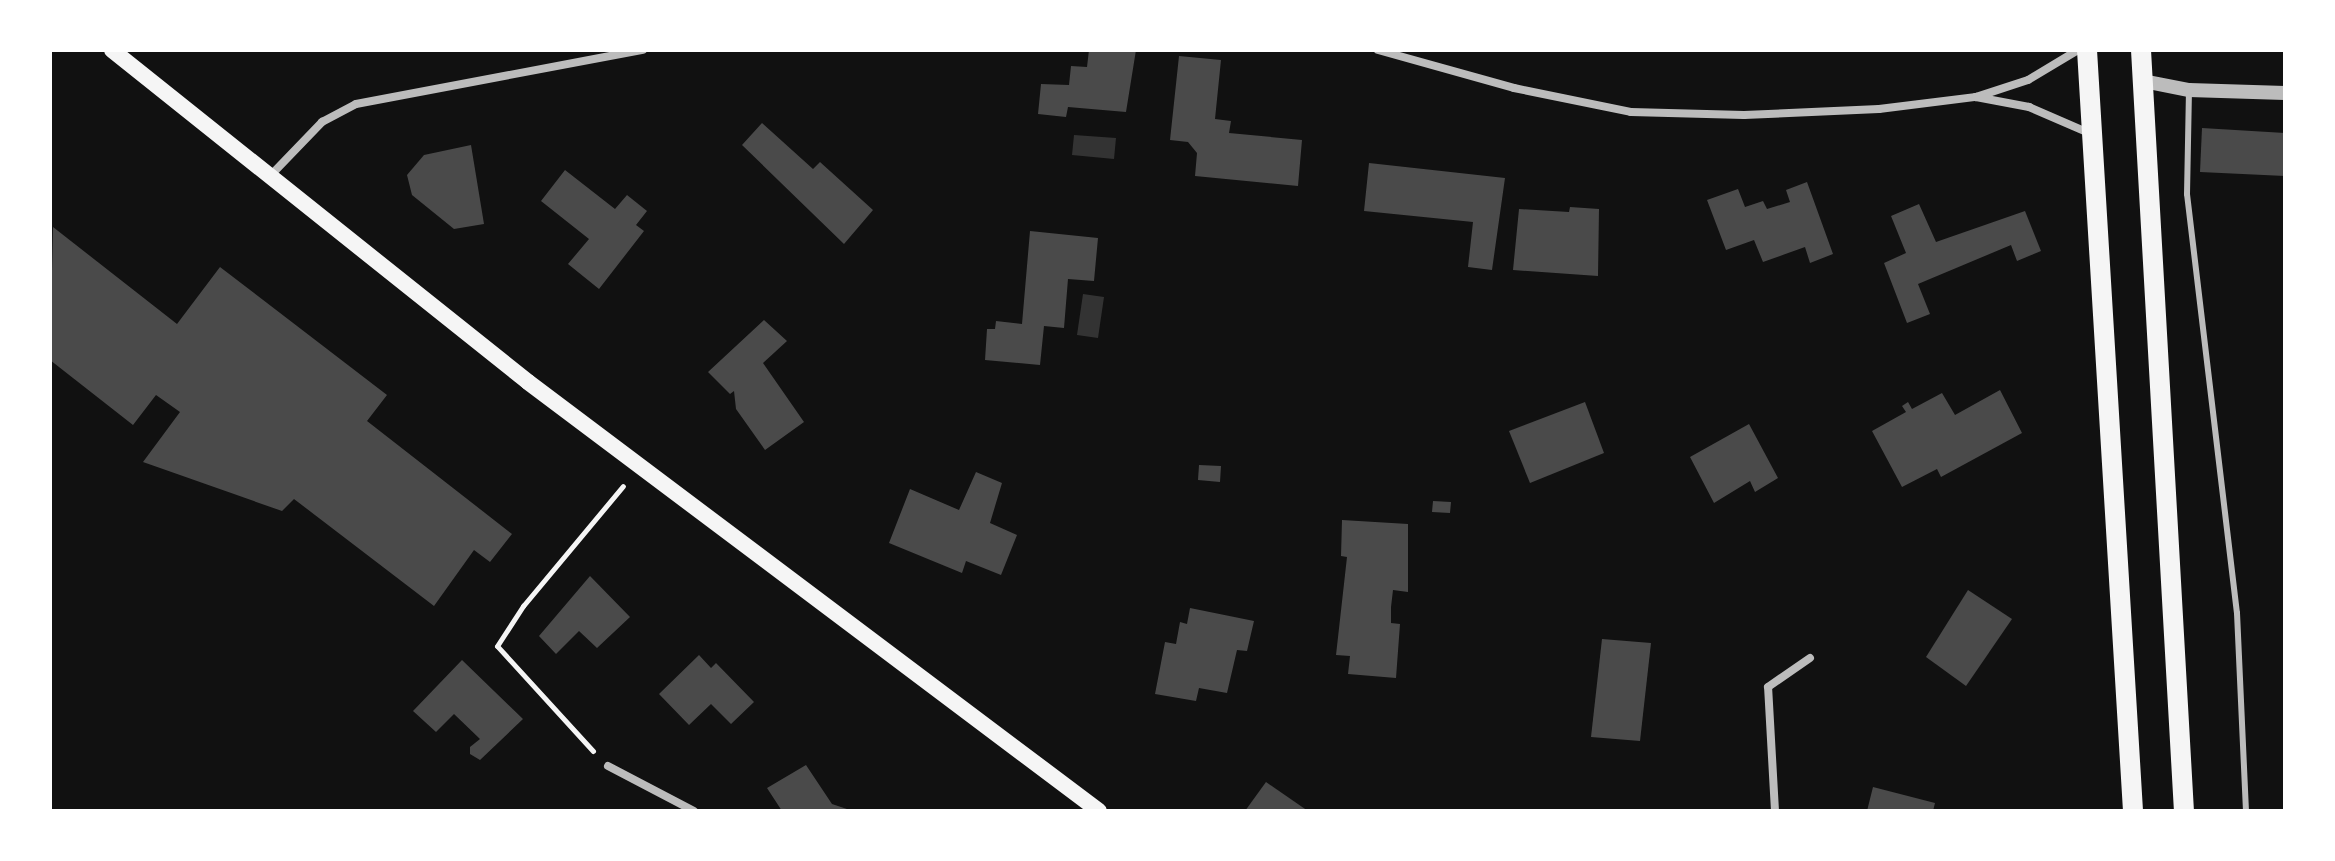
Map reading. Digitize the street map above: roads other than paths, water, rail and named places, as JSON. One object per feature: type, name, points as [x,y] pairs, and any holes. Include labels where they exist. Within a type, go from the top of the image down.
[{"type":"main road","points":[[112,50],[639,467],[1099,811]]},
{"type":"main road","points":[[2087,50],[2133,811]]},
{"type":"main road","points":[[2141,50],[2184,811]]},
{"type":"street","points":[[271,175],[322,122],[356,104],[643,50]]},
{"type":"street","points":[[1378,50],[1514,88],[1631,112],[1789,113],[1976,97],[2028,80],[2078,50]]},
{"type":"street","points":[[2143,81],[2189,90],[2285,93]]},
{"type":"street","points":[[1976,97],[2029,107],[2092,134]]},
{"type":"street","points":[[1775,811],[1768,687],[1810,658]]},
{"type":"street","points":[[608,766],[694,811]]},
{"type":"lane","points":[[2189,90],[2187,194],[2237,613],[2246,811]]}]
